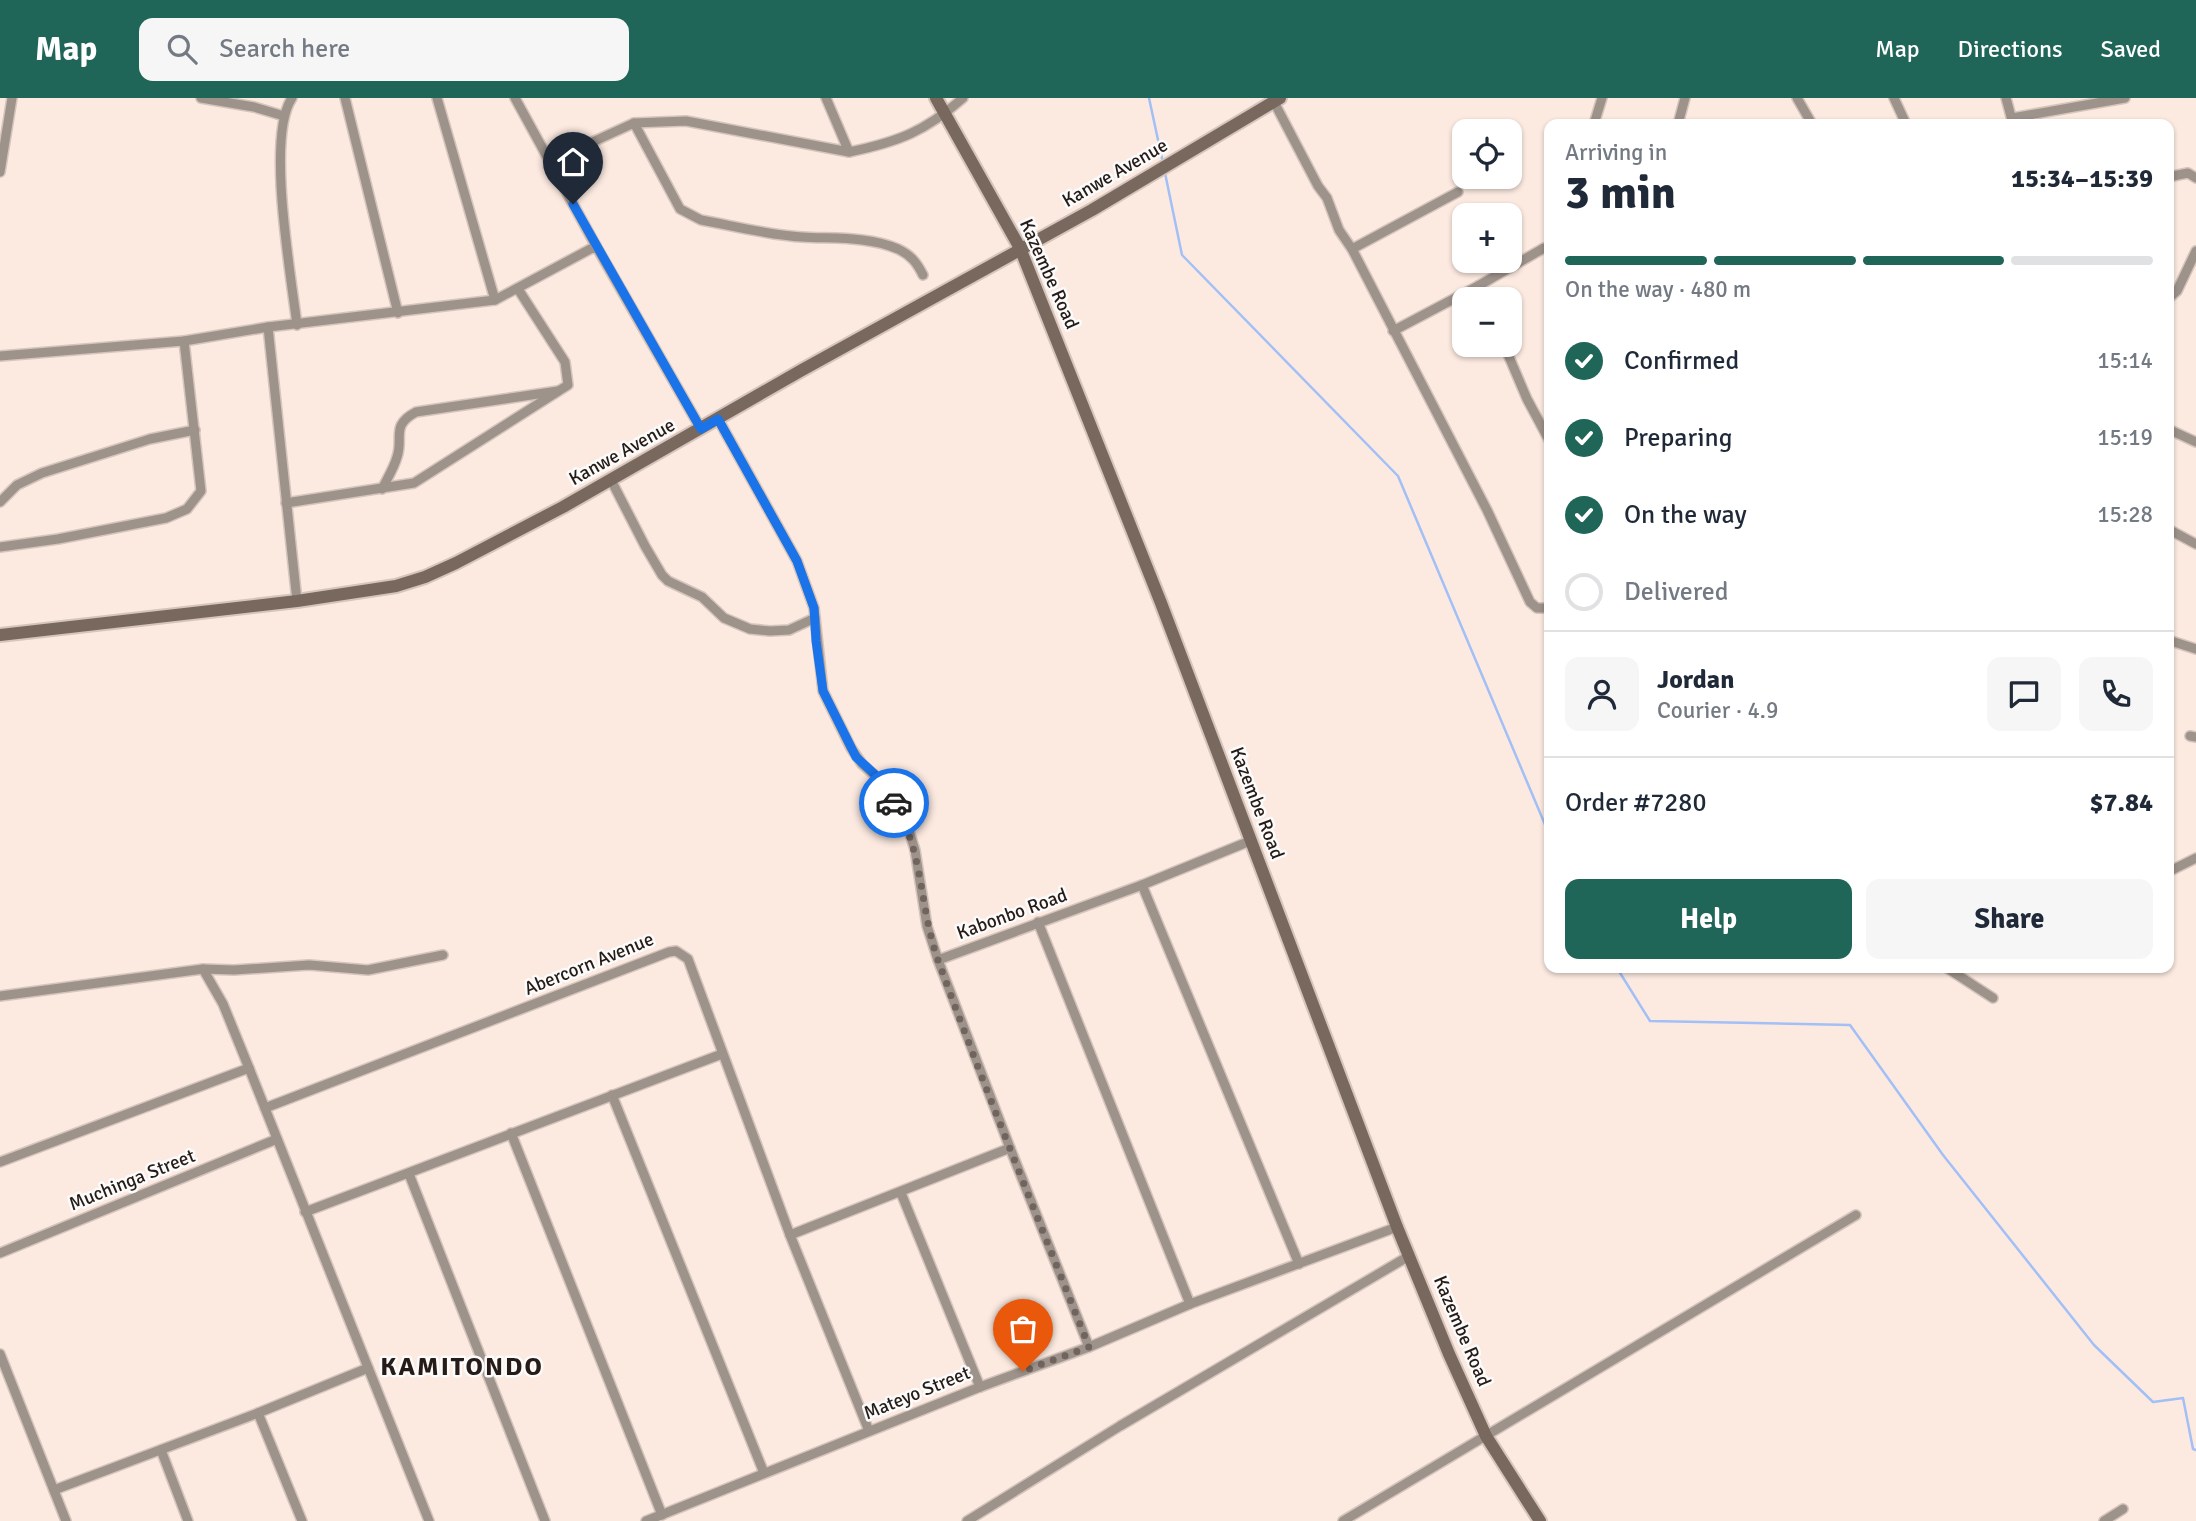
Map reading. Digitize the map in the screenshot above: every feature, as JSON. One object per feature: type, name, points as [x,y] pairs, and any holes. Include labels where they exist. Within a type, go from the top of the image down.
[{"type":"main road","name":"Kazembe Road","points":[[936,98],[1020,248],[1161,603],[1409,1256],[1486,1436],[1540,1521]]},
{"type":"main road","name":"Kanwe Avenue","points":[[0,635],[297,601],[396,586],[425,577],[456,564],[611,480],[802,370],[1092,210],[1277,100]]},
{"type":"street","points":[[201,98],[284,116]]},
{"type":"street","points":[[261,98],[261,110]]},
{"type":"street","points":[[292,98],[284,116],[279,142],[297,325]]},
{"type":"street","points":[[345,98],[398,313]]},
{"type":"street","points":[[437,98],[495,300]]},
{"type":"street","points":[[515,98],[701,429]]},
{"type":"street","points":[[826,98],[849,152]]},
{"type":"street","points":[[551,162],[634,123],[686,121],[849,152],[897,141],[945,114],[963,98]]},
{"type":"street","points":[[1596,119],[1602,98]]},
{"type":"street","points":[[1679,119],[1685,98]]},
{"type":"street","points":[[1797,98],[1809,119]]},
{"type":"street","points":[[1894,98],[1904,119]]},
{"type":"street","points":[[2006,98],[2011,119]]},
{"type":"street","points":[[2021,119],[2125,98]]},
{"type":"street","points":[[1277,100],[1318,186],[1327,198],[1339,230],[1352,249],[1487,510],[1530,602],[1537,608],[1544,608]]},
{"type":"street","points":[[0,102],[11,102],[0,173]]},
{"type":"street","points":[[634,123],[672,196],[680,209],[689,216],[799,237],[837,238],[887,245],[908,254],[916,261],[923,275]]},
{"type":"street","points":[[2174,176],[2188,173],[2196,178]]},
{"type":"street","points":[[1352,249],[1458,192]]},
{"type":"street","points":[[0,356],[184,341],[268,327],[495,300],[596,246]]},
{"type":"street","points":[[1393,331],[1544,251]]},
{"type":"street","points":[[2174,294],[2196,251]]},
{"type":"street","points":[[286,503],[414,483],[568,385],[565,362],[518,289]]},
{"type":"street","points":[[268,327],[297,601]]},
{"type":"street","points":[[0,547],[144,524],[187,509],[201,491],[184,341]]},
{"type":"street","points":[[1508,357],[1544,431]]},
{"type":"street","points":[[382,489],[397,458],[398,430],[410,415],[562,390]]},
{"type":"street","points":[[718,419],[793,551],[810,596],[815,618],[823,691],[850,748],[862,764],[881,780],[909,831],[915,850],[927,926],[938,960]]},
{"type":"street","points":[[0,502],[17,485],[42,473],[150,439],[195,430]]},
{"type":"street","points":[[2174,432],[2196,442]]},
{"type":"street","points":[[611,480],[645,546],[668,581],[702,597],[724,618],[750,629],[789,630],[815,618]]},
{"type":"street","points":[[2174,532],[2196,544]]},
{"type":"street","points":[[2174,642],[2196,649]]},
{"type":"street","name":"Kabonbo Road","points":[[1089,1347],[938,960],[1142,885],[1250,841]]},
{"type":"street","points":[[2174,868],[2196,858]]},
{"type":"street","points":[[1142,885],[1298,1264]]},
{"type":"street","points":[[1038,922],[1190,1304]]},
{"type":"street","name":"Abercorn Avenue","points":[[265,1108],[676,951],[688,959],[790,1235],[869,1431]]},
{"type":"street","points":[[0,996],[203,969],[234,970],[309,965],[368,970],[443,955]]},
{"type":"street","points":[[203,969],[223,1004],[429,1521]]},
{"type":"street","points":[[1955,973],[1993,998]]},
{"type":"street","points":[[305,1212],[722,1054]]},
{"type":"street","points":[[0,1162],[249,1068]]},
{"type":"street","points":[[612,1095],[764,1473]]},
{"type":"street","points":[[511,1133],[662,1515]]},
{"type":"street","name":"Muchinga Street","points":[[0,1254],[277,1139]]},
{"type":"street","points":[[790,1235],[1010,1148]]},
{"type":"street","points":[[409,1174],[545,1521]]},
{"type":"street","points":[[901,1193],[979,1387]]},
{"type":"street","points":[[1343,1521],[1856,1215]]},
{"type":"street","name":"Mateyo Street","points":[[646,1521],[979,1387],[1089,1347],[1190,1304],[1398,1227]]},
{"type":"street","points":[[967,1521],[1119,1426],[1409,1256]]},
{"type":"street","points":[[0,1354],[2,1367],[66,1521]]},
{"type":"street","points":[[54,1490],[161,1451],[368,1368]]},
{"type":"street","points":[[258,1413],[302,1521]]},
{"type":"street","points":[[161,1451],[188,1521]]},
{"type":"street","points":[[2104,1521],[2123,1509]]},
{"type":"waterway","points":[[1149,98],[1163,163]]},
{"type":"waterway","points":[[1165,173],[1182,255],[1398,476],[1544,822]]},
{"type":"waterway","points":[[1620,973],[1650,1021],[1850,1025],[1943,1155],[2094,1345],[2153,1402],[2183,1398],[2193,1449],[2196,1450]]},
{"type":"way so far","points":[[894,803],[913,842],[927,926],[938,960],[1089,1347],[1023,1371]]},
{"type":"district","name":"KAMITONDO","points":[[462,1367]]},
{"type":"route","points":[[573,204],[701,429],[718,419],[793,551],[814,608],[823,691],[850,748],[862,764],[881,780],[894,803]]}]
